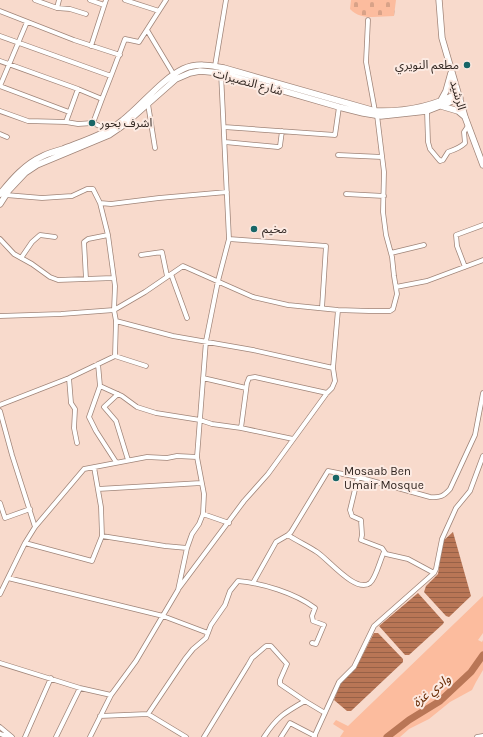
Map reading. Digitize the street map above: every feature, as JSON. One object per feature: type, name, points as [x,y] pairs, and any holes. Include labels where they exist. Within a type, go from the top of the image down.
[{"type":"main road","name":"الرشيد","points":[[439,0],[442,38],[465,117],[483,164]]},
{"type":"main road","name":"شارع النصيرات","points":[[0,204],[3,194],[15,176],[43,156],[108,130],[123,120],[174,75],[182,69],[193,65],[215,66],[376,113],[393,116],[427,111],[459,96]]},
{"type":"main road","name":"شارع النصيرات","points":[[3,194],[25,173],[37,165],[109,134],[125,124],[176,79],[190,73],[200,71],[221,73],[363,113],[400,111],[440,104]]},
{"type":"main road","points":[[452,71],[440,104],[458,111],[465,117]]},
{"type":"street","points":[[35,0],[57,8],[70,9],[86,14]]},
{"type":"street","points":[[57,8],[59,0]]},
{"type":"street","points":[[90,0],[104,5]]},
{"type":"street","points":[[91,46],[106,0]]},
{"type":"street","points":[[125,0],[159,11]]},
{"type":"street","points":[[93,123],[126,39],[139,42],[166,0]]},
{"type":"street","points":[[215,66],[226,0]]},
{"type":"street","points":[[0,12],[91,46],[120,55]]},
{"type":"street","points":[[0,316],[61,314],[114,310],[145,292],[183,266],[253,297],[288,305],[338,310],[390,311],[393,309],[397,294],[383,212],[384,172],[380,134],[366,62],[368,48],[368,20]]},
{"type":"street","points":[[27,22],[0,86],[69,112]]},
{"type":"street","points":[[147,30],[174,75]]},
{"type":"street","points":[[0,36],[111,76]]},
{"type":"street","points":[[0,61],[102,99]]},
{"type":"street","points":[[178,590],[192,534],[199,524],[203,514],[204,494],[197,457],[206,341],[218,281],[229,239],[221,73]]},
{"type":"street","points":[[66,122],[78,89]]},
{"type":"street","points":[[148,104],[155,148]]},
{"type":"street","points":[[224,127],[335,135],[339,107]]},
{"type":"street","points":[[427,111],[428,142],[430,149],[440,161],[443,160],[448,152],[462,146],[465,143],[464,132],[468,126]]},
{"type":"street","points":[[0,112],[28,121],[66,122],[78,124],[93,123],[108,130]]},
{"type":"street","points":[[225,142],[278,147],[280,146],[282,131]]},
{"type":"street","points":[[0,134],[7,137]]},
{"type":"street","points":[[338,155],[382,157]]},
{"type":"street","points":[[3,194],[42,198],[72,196],[87,189],[93,189],[100,203],[108,235],[115,286],[115,356]]},
{"type":"street","points":[[100,203],[111,204],[227,192]]},
{"type":"street","points":[[346,194],[384,196]]},
{"type":"street","points":[[465,267],[457,246],[456,235],[483,225]]},
{"type":"street","points":[[20,258],[32,242],[40,235],[55,237]]},
{"type":"street","points":[[86,279],[84,242],[88,239],[108,235]]},
{"type":"street","points":[[0,239],[14,254],[32,264],[50,277],[58,280],[113,278]]},
{"type":"street","points":[[229,239],[326,246],[322,308]]},
{"type":"street","points":[[391,253],[424,244]]},
{"type":"street","points":[[141,255],[162,252],[169,275],[187,318]]},
{"type":"street","points":[[396,287],[427,281],[483,260]]},
{"type":"street","points":[[90,737],[111,695],[136,661],[178,590],[199,560],[229,524],[244,501],[268,474],[332,388],[335,381],[333,368],[338,310]]},
{"type":"street","points":[[116,321],[173,336],[253,350],[333,368]]},
{"type":"street","points":[[0,405],[69,378],[115,356],[146,366]]},
{"type":"street","points":[[98,364],[100,386],[89,417],[96,431],[116,462]]},
{"type":"street","points":[[242,428],[246,388],[249,378],[255,377],[327,393]]},
{"type":"street","points":[[69,378],[71,403],[75,409],[74,428],[77,442]]},
{"type":"street","points":[[203,378],[246,388]]},
{"type":"street","points":[[100,386],[118,394],[137,406],[156,413],[200,420],[212,424],[242,428],[293,439]]},
{"type":"street","points":[[253,583],[276,542],[288,535],[328,471],[358,477],[389,487],[430,497],[437,498],[444,496],[450,489],[475,434],[483,393]]},
{"type":"street","points":[[118,394],[104,407],[116,421],[128,460]]},
{"type":"street","points":[[0,410],[12,455],[35,527]]},
{"type":"street","points":[[281,737],[290,723],[315,736],[339,682],[354,667],[374,626],[434,573],[442,539],[456,508],[470,491],[483,456]]},
{"type":"street","points":[[0,594],[25,543],[35,527],[84,469],[147,457],[197,457]]},
{"type":"street","points":[[25,543],[92,561],[102,536],[101,507],[94,467]]},
{"type":"street","points":[[358,477],[350,510],[352,516],[360,520],[362,535],[361,540],[382,548],[386,554],[408,559],[434,573]]},
{"type":"street","points":[[98,490],[201,483]]},
{"type":"street","points":[[0,503],[5,518],[30,509]]},
{"type":"street","points":[[203,514],[229,524]]},
{"type":"street","points":[[288,535],[317,552],[347,578],[359,585],[369,584],[373,580],[384,552]]},
{"type":"street","points":[[102,536],[188,548]]},
{"type":"street","points":[[8,578],[163,616],[208,633]]},
{"type":"street","points":[[148,714],[184,659],[206,638],[211,625],[225,605],[230,591],[238,581],[253,583],[296,597],[315,608],[312,616],[313,620],[324,625],[316,644],[312,643]]},
{"type":"street","points":[[204,737],[248,665],[266,646],[271,646],[287,664],[280,680],[280,684],[304,701],[325,713]]},
{"type":"street","points":[[0,663],[80,688],[111,695]]},
{"type":"street","points":[[25,737],[51,678]]},
{"type":"street","points":[[56,737],[80,688]]},
{"type":"street","points":[[264,737],[271,726],[283,713],[304,701]]},
{"type":"street","points":[[100,716],[148,714],[186,737]]},
{"type":"street","points":[[0,727],[12,737]]},
{"type":"street","points":[[0,734],[9,737]]},
{"type":"street","points":[[477,737],[483,736]]},
{"type":"green space","points":[[351,0],[396,0],[394,16],[370,17],[359,15],[350,9]]},
{"type":"green space","points":[[483,596],[483,633],[478,640],[482,642],[483,640],[483,670],[472,690],[450,702],[429,719],[409,729],[400,737],[340,737],[344,731],[333,724],[336,720],[348,726]]},
{"type":"shaded area","points":[[453,532],[471,596],[449,617],[446,616],[424,592],[426,586],[438,574],[443,541]]},
{"type":"shaded area","points":[[418,593],[444,622],[409,655],[405,655],[379,626]]},
{"type":"shaded area","points":[[374,633],[378,633],[403,659],[403,662],[351,711],[347,711],[334,700],[340,684],[356,668]]},
{"type":"waterway","name":"وادي غزة","points":[[387,737],[409,720],[440,701],[471,672],[483,655]]},
{"type":"place","name":"مطعم النويري","points":[[467,65]]},
{"type":"place","name":"اشرف بحور","points":[[92,123]]},
{"type":"place","name":"مخيم","points":[[254,229]]},
{"type":"place","name":"Mosaab Ben Umair Mosque","points":[[336,478]]}]
